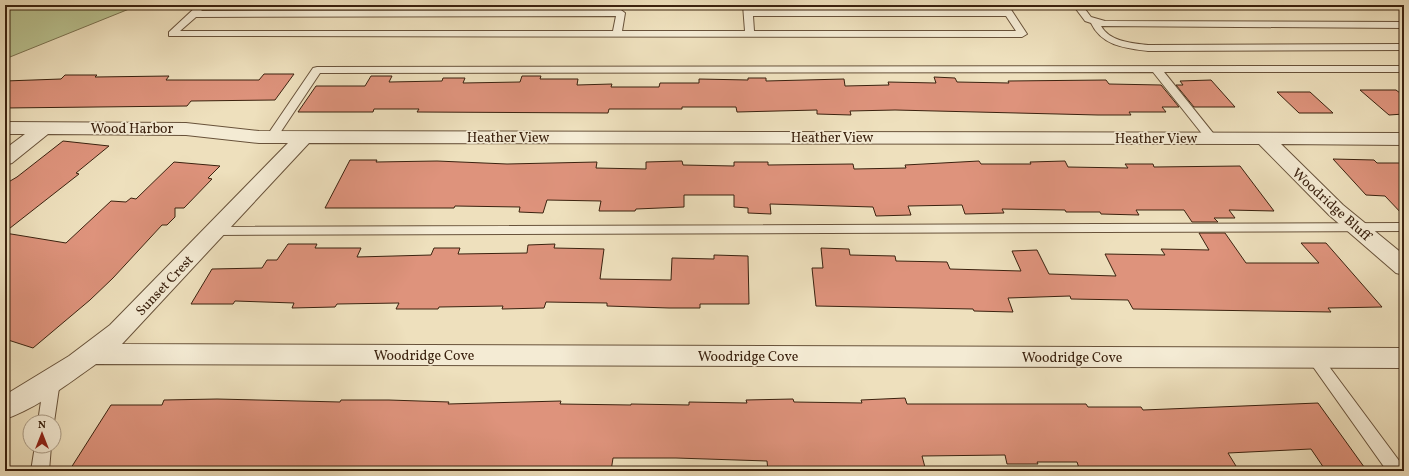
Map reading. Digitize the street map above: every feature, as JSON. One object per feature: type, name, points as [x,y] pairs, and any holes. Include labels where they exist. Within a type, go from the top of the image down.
[{"type":"street","name":"Wood Harbor","points":[[5,128],[186,129],[266,137]]},
{"type":"street","points":[[5,159],[44,128]]},
{"type":"street","name":"Heather View","points":[[266,137],[1404,139]]},
{"type":"street","name":"Sunset Crest","points":[[5,408],[52,382],[93,354],[138,313],[304,137]]},
{"type":"street","name":"Woodridge Bluff","points":[[1263,138],[1297,174],[1356,227],[1404,267]]},
{"type":"street","name":"Woodridge Cove","points":[[93,354],[1404,358]]},
{"type":"lane","points":[[203,5],[172,34],[414,34],[617,34],[750,34],[1022,34],[1007,9],[748,9],[750,34]]},
{"type":"lane","points":[[414,34],[431,5]]},
{"type":"lane","points":[[1077,5],[1088,19],[1105,24],[1404,25]]},
{"type":"lane","points":[[193,14],[621,13],[617,34]]},
{"type":"lane","points":[[1095,22],[1097,30],[1108,39],[1127,46],[1148,48],[1404,47]]},
{"type":"lane","points":[[1156,69],[1211,138]]},
{"type":"lane","points":[[266,137],[317,70],[1404,69]]},
{"type":"lane","points":[[215,231],[1404,227]]},
{"type":"lane","points":[[1314,357],[1397,471]]},
{"type":"lane","points":[[47,414],[52,382]]},
{"type":"lane","points":[[40,471],[42,454]]},
{"type":"green space","points":[[5,5],[139,5],[5,59]]},
{"type":"building","points":[[264,74],[294,74],[275,100],[191,101],[187,106],[5,108],[5,81],[61,79],[65,75],[97,75],[95,77],[169,76],[166,80],[259,80]]},
{"type":"building","points":[[371,76],[392,76],[389,82],[442,81],[443,78],[465,78],[463,83],[520,82],[522,76],[541,76],[540,79],[578,79],[577,85],[612,84],[611,87],[659,87],[660,83],[699,83],[699,79],[748,80],[748,78],[766,78],[766,81],[844,79],[845,86],[889,85],[888,82],[936,83],[934,77],[955,78],[957,82],[1009,83],[1008,81],[1106,80],[1109,84],[1161,85],[1179,107],[1162,107],[1166,112],[1129,112],[1131,115],[895,110],[850,111],[851,115],[817,114],[817,110],[737,112],[736,107],[609,109],[608,113],[417,112],[419,109],[374,109],[373,112],[298,112],[316,86],[365,86]]},
{"type":"building","points":[[1211,80],[1235,107],[1194,107],[1176,85],[1183,85],[1180,81]]},
{"type":"building","points":[[1360,90],[1396,90],[1404,96],[1404,114],[1389,115]]},
{"type":"building","points":[[1277,92],[1310,92],[1333,113],[1299,113]]},
{"type":"building","points":[[63,141],[109,146],[76,173],[79,174],[5,232],[5,184],[17,177]]},
{"type":"building","points":[[1333,159],[1374,160],[1377,163],[1404,163],[1404,216],[1385,196],[1366,195]]},
{"type":"building","points":[[350,160],[377,160],[376,162],[437,161],[507,164],[597,162],[596,168],[646,169],[646,162],[682,161],[683,165],[734,166],[734,162],[768,162],[768,165],[853,164],[854,169],[906,168],[905,165],[979,161],[981,164],[1031,164],[1030,162],[1065,161],[1068,167],[1128,168],[1125,164],[1153,164],[1154,167],[1240,166],[1274,211],[1229,210],[1235,218],[1214,218],[1218,222],[1192,222],[1184,210],[1136,210],[1139,215],[1101,214],[1100,212],[1066,212],[1065,210],[1002,209],[1004,213],[965,214],[962,205],[908,206],[911,215],[876,216],[873,207],[770,204],[771,214],[748,213],[748,208],[734,207],[734,195],[684,195],[684,207],[636,209],[635,211],[599,211],[601,201],[547,200],[543,213],[519,212],[520,207],[455,206],[454,208],[325,208]]},
{"type":"building","points":[[174,162],[220,166],[208,178],[212,179],[184,208],[175,208],[175,217],[167,225],[162,225],[113,278],[90,300],[33,348],[5,339],[5,233],[66,243],[111,201],[126,202],[131,198],[136,199]]},
{"type":"building","points":[[1199,233],[1225,233],[1246,263],[1319,263],[1301,243],[1326,243],[1382,307],[1328,308],[1331,312],[1133,309],[1128,300],[1071,299],[1070,296],[1008,298],[1013,312],[974,311],[973,309],[816,306],[812,268],[823,268],[821,248],[849,249],[850,255],[895,256],[896,261],[947,262],[950,269],[1021,271],[1012,251],[1037,250],[1049,274],[1116,276],[1105,254],[1165,255],[1161,249],[1209,250]]},
{"type":"building","points":[[288,244],[317,244],[315,248],[361,248],[357,257],[431,255],[434,248],[460,248],[458,254],[527,253],[528,245],[555,244],[554,248],[604,249],[600,279],[671,280],[672,258],[714,259],[714,255],[748,256],[749,304],[700,304],[700,308],[669,308],[607,306],[607,303],[546,302],[544,308],[502,309],[503,306],[396,309],[399,303],[337,304],[335,307],[292,308],[294,303],[235,301],[233,304],[191,304],[212,269],[262,268],[267,260],[277,260]]},
{"type":"building","points":[[905,398],[907,404],[1086,404],[1088,407],[1141,407],[1143,410],[1318,403],[1367,471],[1326,471],[1311,449],[1228,453],[1239,471],[1080,471],[1077,462],[1007,464],[1005,455],[922,456],[926,471],[803,468],[803,471],[768,471],[767,461],[676,458],[613,458],[611,471],[563,471],[563,469],[489,471],[69,471],[111,405],[162,405],[164,400],[217,399],[340,402],[341,400],[389,400],[449,402],[448,404],[561,401],[560,404],[689,405],[689,402],[747,403],[746,400],[793,399],[794,402],[862,403],[861,400]]}]
